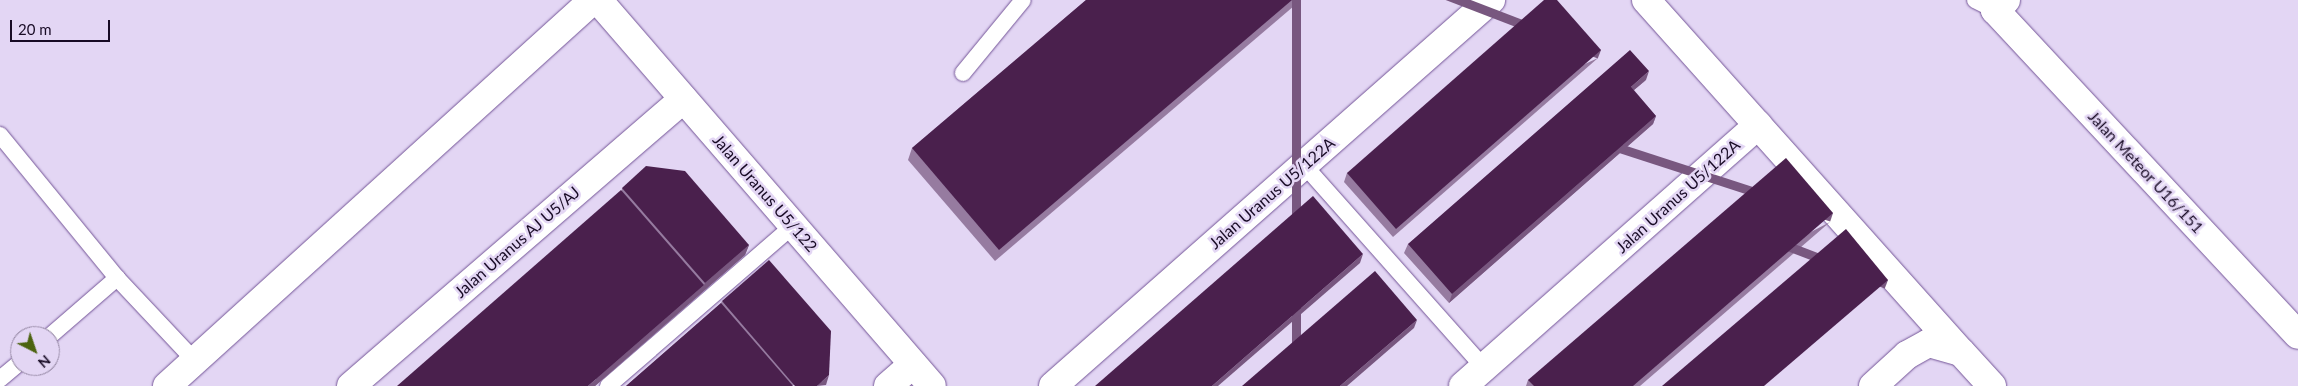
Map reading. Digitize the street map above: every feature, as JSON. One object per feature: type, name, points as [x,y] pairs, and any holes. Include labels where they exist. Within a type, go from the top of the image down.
[{"type":"street","points":[[167,386],[196,362],[593,0]]},
{"type":"street","name":"Jalan Uranus U5/122","points":[[598,0],[932,386]]},
{"type":"street","name":"Jalan Uranus U5/122A","points":[[1053,386],[1491,0]]},
{"type":"street","points":[[1646,0],[1992,386]]},
{"type":"street","name":"Jalan Meteor U16/151","points":[[1992,3],[2298,335]]},
{"type":"street","name":"Jalan Uranus AJ U5/AJ","points":[[352,386],[683,99]]},
{"type":"street","name":"Jalan Uranus U5/122A","points":[[1479,378],[1758,125]]},
{"type":"street","points":[[1873,386],[1907,356],[1930,343],[1961,352]]},
{"type":"street","points":[[888,386],[912,364]]},
{"type":"lane","points":[[963,73],[1023,0]]},
{"type":"lane","points":[[0,136],[117,278],[196,362]]},
{"type":"lane","points":[[1304,165],[1479,378]]},
{"type":"lane","points":[[608,386],[793,226]]},
{"type":"lane","points":[[60,327],[117,278]]},
{"type":"lane","points":[[0,379],[10,370]]},
{"type":"building","points":[[1086,0],[1292,0],[999,250],[912,148]]},
{"type":"building","points":[[1544,0],[1557,0],[1601,50],[1396,229],[1347,173]]},
{"type":"building","points":[[1630,50],[1649,71],[1631,87],[1656,116],[1452,294],[1408,244]]},
{"type":"building","points":[[1786,158],[1833,213],[1633,386],[1534,386],[1528,380]]},
{"type":"building","points":[[646,166],[685,171],[749,245],[705,283],[622,188]]},
{"type":"building","points":[[621,190],[704,285],[588,386],[397,386]]},
{"type":"building","points":[[1313,196],[1363,254],[1212,386],[1095,386]]},
{"type":"building","points":[[1846,229],[1888,280],[1764,386],[1662,386]]},
{"type":"building","points":[[769,260],[831,331],[829,375],[817,386],[795,386],[722,301]]},
{"type":"building","points":[[1375,271],[1417,320],[1340,386],[1242,386]]},
{"type":"building","points":[[721,303],[793,386],[626,386]]}]
